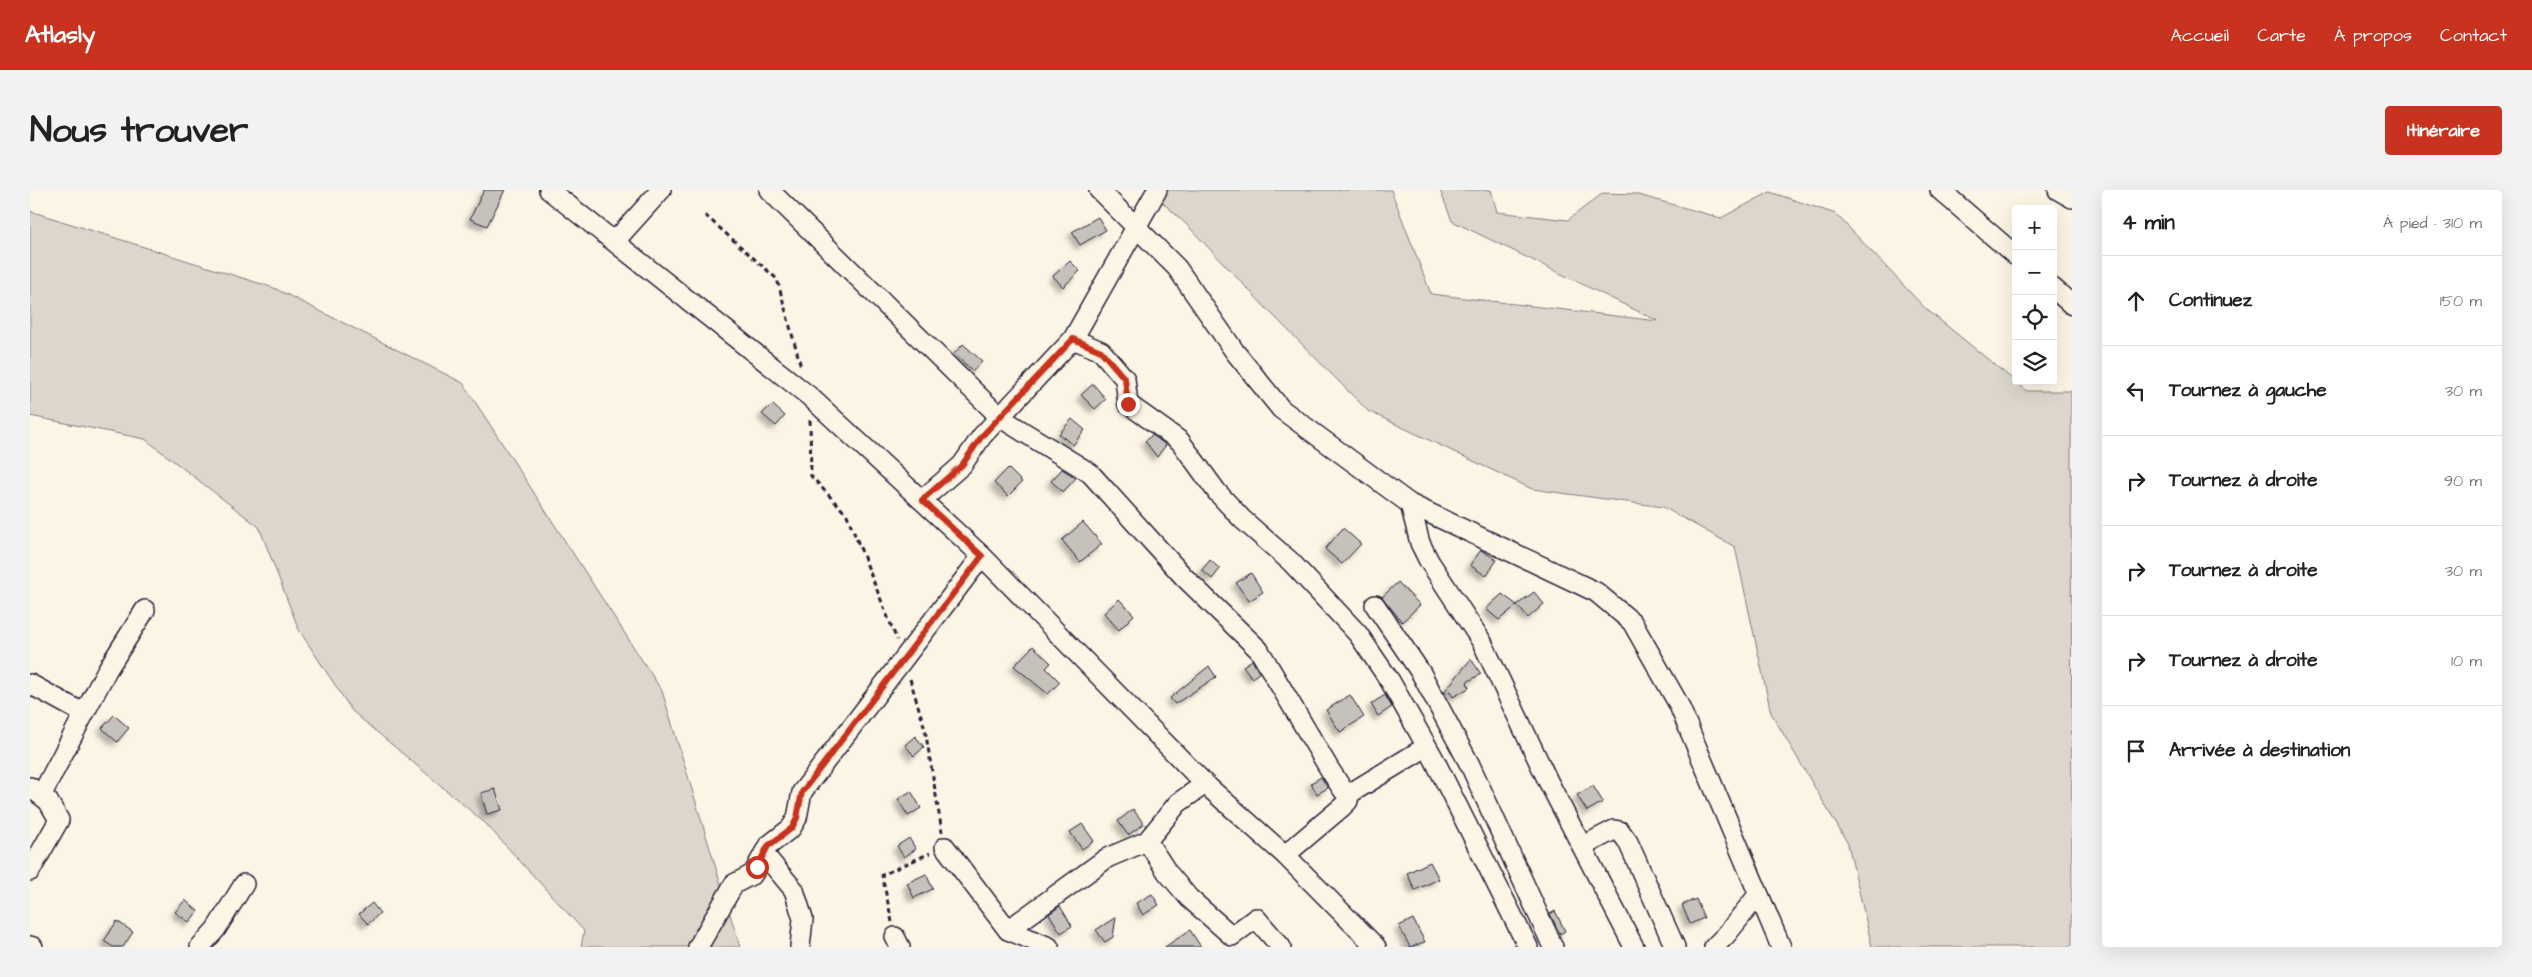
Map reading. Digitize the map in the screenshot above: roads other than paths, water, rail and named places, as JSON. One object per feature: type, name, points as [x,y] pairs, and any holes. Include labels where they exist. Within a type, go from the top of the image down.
[{"type":"street","points":[[549,190],[809,396],[982,556],[1205,784],[1285,855],[1376,947]]},
{"type":"street","points":[[615,241],[661,190]]},
{"type":"street","points":[[769,190],[1001,418],[1090,473],[1184,577],[1259,650],[1330,770],[1349,794]]},
{"type":"street","points":[[1099,190],[1177,268],[1235,352],[1281,410],[1410,504],[1596,592],[1632,622],[1678,703],[1781,947]]},
{"type":"street","points":[[922,500],[962,465],[982,436],[1001,418],[1073,339],[1157,190]]},
{"type":"street","points":[[1940,190],[2012,253]]},
{"type":"street","points":[[2058,190],[2072,198]]},
{"type":"street","points":[[2057,292],[2072,305]]},
{"type":"street","points":[[1073,339],[1101,351],[1125,379],[1128,404],[1180,441],[1217,492],[1242,519],[1291,562],[1352,627],[1390,681],[1426,747],[1528,947]]},
{"type":"street","points":[[1410,504],[1420,543],[1429,561],[1482,642],[1548,781],[1634,947]]},
{"type":"street","points":[[698,947],[734,884],[753,874],[768,846],[792,828],[797,818],[802,792],[982,556]]},
{"type":"street","points":[[1375,605],[1421,673],[1470,765],[1553,947]]},
{"type":"street","points":[[30,870],[59,820],[56,812],[36,790],[107,670],[146,610]]},
{"type":"street","points":[[30,684],[83,712]]},
{"type":"street","points":[[1285,855],[1342,807],[1348,800],[1349,794],[1426,747]]},
{"type":"street","points":[[1008,930],[1107,858],[1147,841],[1178,803],[1205,784]]},
{"type":"street","points":[[1583,846],[1614,830],[1620,831],[1628,842],[1675,947]]},
{"type":"street","points":[[1147,841],[1167,872],[1189,898],[1232,936],[1256,918],[1281,947]]},
{"type":"street","points":[[945,847],[1008,930],[1050,947]]},
{"type":"street","points":[[764,854],[794,890],[803,919],[800,947]]},
{"type":"street","points":[[200,947],[216,929],[244,884]]},
{"type":"street","points":[[1714,947],[1758,895]]}]
